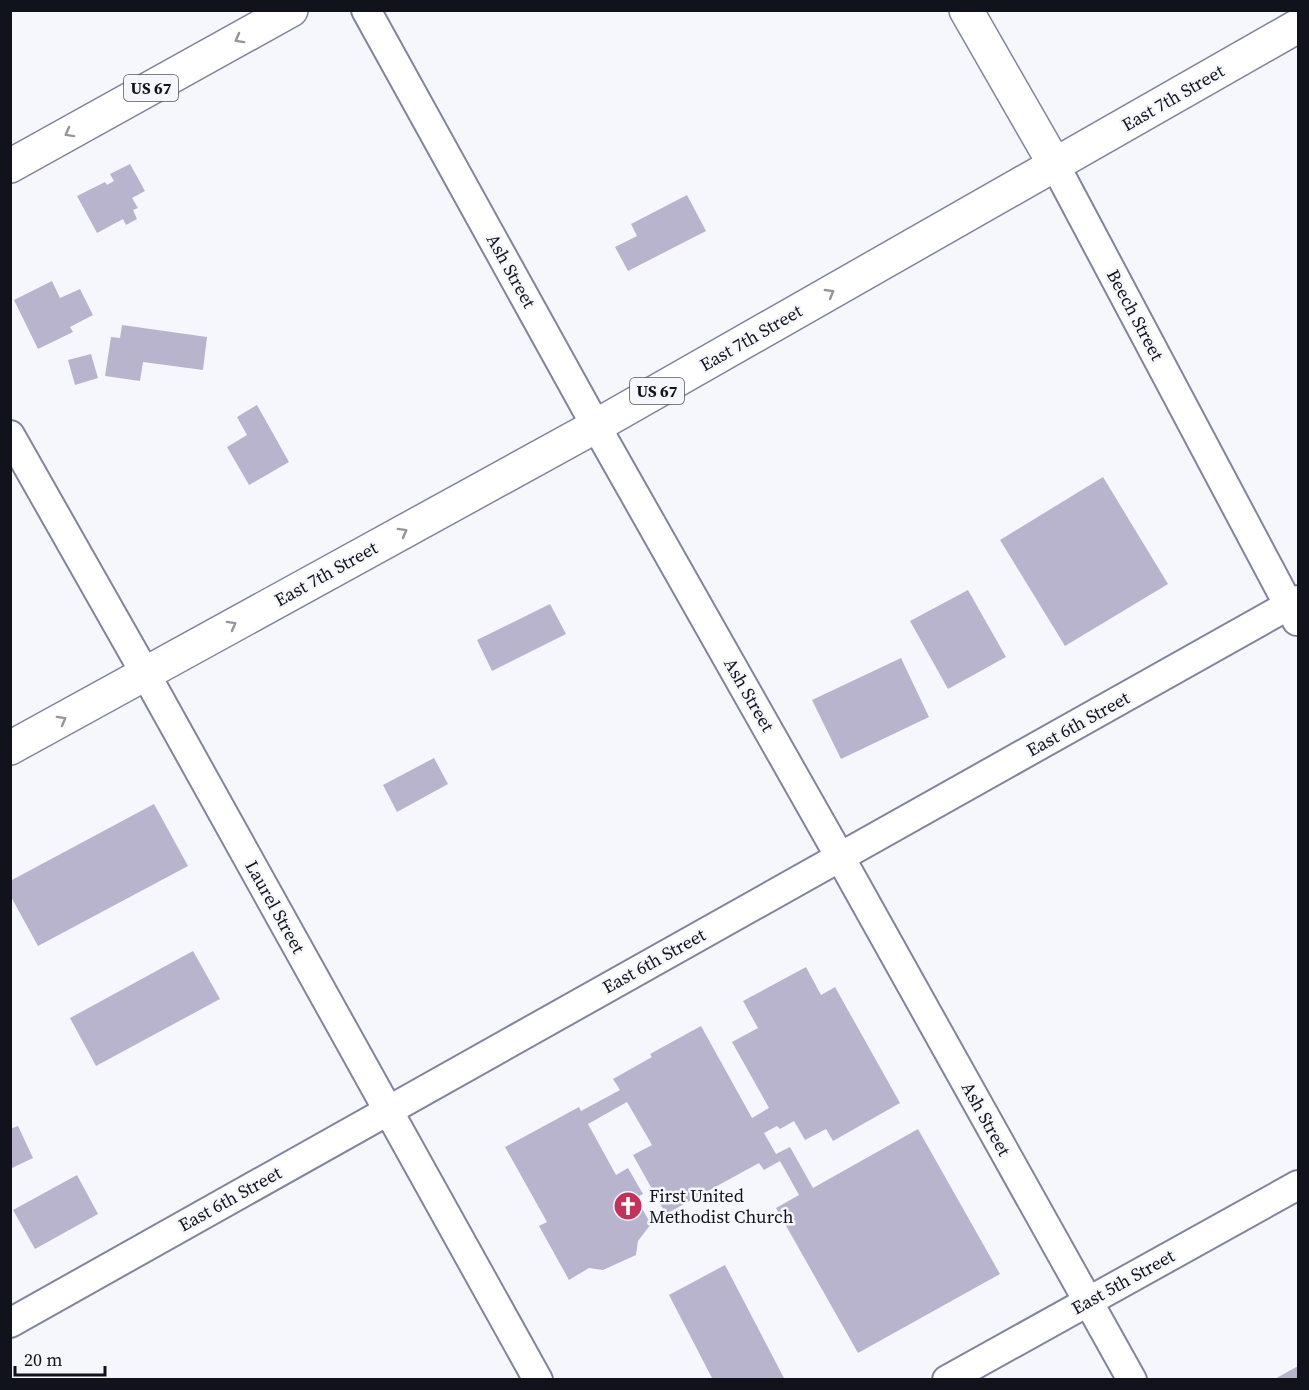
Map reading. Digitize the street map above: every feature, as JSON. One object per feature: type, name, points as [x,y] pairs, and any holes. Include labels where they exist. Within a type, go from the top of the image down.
[{"type":"main road","name":"US 67","points":[[10,166],[291,10]]},
{"type":"main road","name":"Beech Street","points":[[966,10],[1055,165]]},
{"type":"main road","name":"East 7th Street","points":[[10,748],[596,426],[1299,27]]},
{"type":"street","name":"Ash Street","points":[[366,10],[596,426],[1132,1380]]},
{"type":"street","name":"Beech Street","points":[[1055,165],[1295,609]]},
{"type":"street","name":"Laurel Street","points":[[10,435],[538,1380]]},
{"type":"street","name":"East 6th Street","points":[[10,1323],[840,857],[1295,609]]},
{"type":"street","name":"East 5th Street","points":[[947,1380],[1299,1185]]},
{"type":"building","points":[[130,164],[145,191],[132,198],[138,208],[133,210],[137,219],[126,225],[123,219],[97,233],[77,196],[105,182],[107,185],[114,181],[110,174]]},
{"type":"building","points":[[687,195],[706,231],[628,271],[615,247],[637,236],[631,224]]},
{"type":"building","points":[[52,281],[60,298],[80,289],[93,315],[70,327],[73,332],[38,349],[14,300]]},
{"type":"building","points":[[122,325],[207,337],[203,370],[143,362],[140,381],[105,376],[111,337],[120,338]]},
{"type":"building","points":[[91,354],[98,378],[75,385],[68,360]]},
{"type":"building","points":[[257,405],[289,462],[249,485],[227,447],[247,435],[237,417]]},
{"type":"building","points":[[1103,477],[1168,584],[1065,646],[1000,540]]},
{"type":"building","points":[[968,590],[1006,657],[948,689],[910,621]]},
{"type":"building","points":[[550,604],[566,634],[492,671],[477,640]]},
{"type":"building","points":[[901,658],[929,717],[841,759],[812,700]]},
{"type":"building","points":[[434,758],[448,784],[397,812],[383,785]]},
{"type":"building","points":[[154,804],[188,866],[38,946],[10,895],[10,881]]},
{"type":"building","points":[[193,951],[220,999],[96,1066],[70,1018]]},
{"type":"building","points":[[806,967],[821,995],[835,987],[900,1103],[833,1141],[826,1129],[805,1140],[794,1121],[780,1129],[777,1126],[764,1133],[776,1154],[790,1147],[813,1188],[918,1129],[1000,1274],[858,1353],[776,1208],[799,1195],[780,1161],[764,1170],[759,1163],[666,1214],[633,1155],[652,1145],[627,1102],[588,1124],[616,1175],[628,1168],[643,1194],[636,1198],[651,1224],[638,1241],[636,1255],[603,1270],[589,1268],[569,1280],[539,1226],[547,1222],[505,1147],[579,1107],[581,1111],[620,1090],[613,1079],[652,1057],[650,1054],[701,1026],[752,1118],[769,1108],[732,1042],[758,1028],[743,1001]]},
{"type":"building","points":[[18,1126],[33,1158],[10,1169],[10,1129]]},
{"type":"building","points":[[77,1175],[98,1214],[35,1249],[13,1210]]},
{"type":"building","points":[[725,1265],[785,1380],[713,1380],[669,1295]]},
{"type":"building","points":[[1298,1366],[1298,1380],[1273,1380]]},
{"type":"place","name":"First United Methodist Church","points":[[628,1206]]}]
